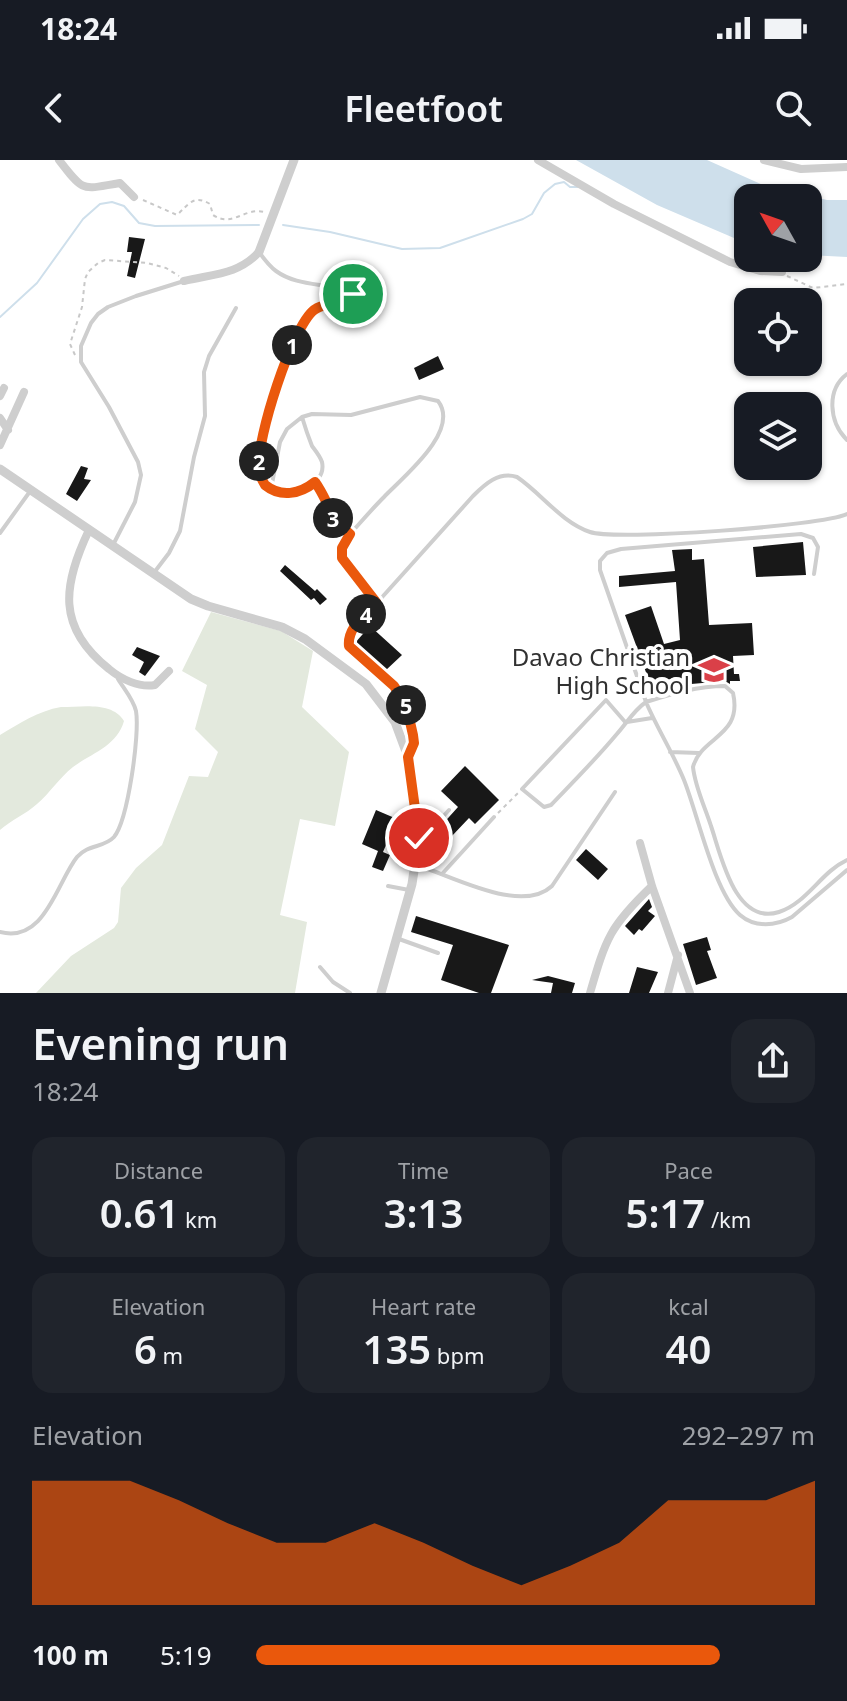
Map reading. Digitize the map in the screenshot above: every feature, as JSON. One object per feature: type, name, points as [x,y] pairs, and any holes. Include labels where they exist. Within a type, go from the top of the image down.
[{"type":"street","points":[[59,160],[84,186],[95,189],[120,183],[134,197]]},
{"type":"street","points":[[184,281],[232,271],[245,265],[259,252],[294,160]]},
{"type":"street","points":[[538,160],[614,204],[734,263]]},
{"type":"street","points":[[764,160],[801,169],[847,167]]},
{"type":"street","points":[[0,445],[24,392]]},
{"type":"street","points":[[0,418],[8,430]]},
{"type":"street","points":[[0,469],[152,574],[208,606],[293,631],[366,684],[387,710],[408,757],[419,828],[416,865],[381,993]]},
{"type":"street","points":[[89,530],[71,575],[69,608],[79,637],[86,648],[114,673],[138,684],[148,686],[161,680],[169,671]]},
{"type":"street","points":[[640,843],[690,993]]},
{"type":"street","points":[[590,993],[611,929],[652,886]]},
{"type":"street","points":[[668,993],[678,954]]},
{"type":"lane","points":[[259,252],[272,269],[285,277],[334,287],[369,304],[363,310],[322,305],[305,319],[277,386],[259,453],[261,478],[271,490],[293,493],[315,482],[321,472],[322,462],[311,444],[302,417]]},
{"type":"lane","points":[[112,546],[135,502],[141,475],[138,462],[100,389],[81,362],[84,335],[98,314],[136,296],[184,281]]},
{"type":"lane","points":[[152,574],[180,531],[205,416],[204,372],[214,346],[236,308]]},
{"type":"lane","points":[[847,374],[835,386],[832,398],[838,429],[847,440]]},
{"type":"lane","points":[[271,490],[280,442],[287,429],[302,417],[312,414],[351,415],[420,397],[432,398],[442,406],[443,422],[431,447],[350,534],[342,548],[342,558],[376,602]]},
{"type":"lane","points":[[408,757],[414,743],[402,696],[349,646],[348,640],[353,628],[376,602],[489,481],[509,474],[526,483],[579,527],[602,535],[699,532],[781,525],[847,514]]},
{"type":"lane","points":[[0,533],[31,490]]},
{"type":"lane","points":[[814,574],[818,547],[807,534],[621,549],[607,553],[600,561],[600,570],[646,702],[683,777],[730,903],[745,919],[757,924],[783,922],[847,870]]},
{"type":"lane","points":[[0,932],[19,932],[31,927],[43,915],[76,859],[86,848],[113,838],[122,822],[132,773],[137,723],[130,698],[114,673]]},
{"type":"lane","points":[[626,723],[606,700],[522,789],[544,807],[551,805],[626,723],[629,716],[646,702],[665,695],[710,687],[730,689],[734,702],[733,717],[694,762],[694,773],[729,880],[740,898],[750,907],[769,914],[783,911],[829,870],[847,860]]},
{"type":"lane","points":[[626,723],[653,718]]},
{"type":"lane","points":[[670,752],[702,753]]},
{"type":"lane","points":[[683,777],[694,773]]},
{"type":"lane","points":[[416,865],[494,893],[516,896],[541,894],[552,886],[615,792]]},
{"type":"lane","points":[[419,828],[439,821],[449,810]]},
{"type":"lane","points":[[442,874],[494,817]]},
{"type":"lane","points":[[401,845],[418,852]]},
{"type":"lane","points":[[388,886],[410,890]]},
{"type":"lane","points":[[397,938],[438,953]]},
{"type":"lane","points":[[320,967],[333,982],[350,993]]},
{"type":"path","points":[[134,197],[151,202],[172,215],[177,215],[196,198],[210,204],[213,215],[223,220],[241,217],[254,210],[273,214]]},
{"type":"path","points":[[81,362],[70,344],[82,307],[85,279],[92,267],[105,260],[147,263],[166,268],[184,281]]},
{"type":"path","points":[[782,272],[813,288],[847,284]]},
{"type":"path","points":[[315,482],[332,516],[350,534]]},
{"type":"path","points":[[494,817],[522,789]]},
{"type":"shaded area","points":[[211,612],[281,631],[313,651],[302,707],[349,752],[335,826],[300,819],[280,915],[307,922],[295,993],[36,993],[71,956],[114,928],[118,922],[121,888],[136,868],[162,845],[189,776],[208,777],[218,752],[195,729],[207,685],[182,671]]},
{"type":"shaded area","points":[[61,707],[104,708],[112,710],[124,721],[110,743],[73,767],[37,804],[0,830],[0,735],[37,714]]},
{"type":"water","points":[[576,160],[707,160],[761,184],[734,184],[734,238],[657,205]]},
{"type":"water","points":[[822,199],[847,200],[847,257],[822,256]]},
{"type":"building","points":[[129,237],[145,239],[135,278],[127,276],[132,252],[127,252]]},
{"type":"building","points":[[438,356],[444,369],[419,380],[414,368]]},
{"type":"building","points":[[81,466],[88,468],[84,479],[91,480],[77,501],[66,494]]},
{"type":"building","points":[[803,542],[806,575],[756,577],[753,547]]},
{"type":"building","points":[[692,549],[692,560],[704,559],[709,625],[752,623],[754,655],[733,656],[734,674],[739,674],[740,681],[680,685],[676,677],[651,686],[625,615],[651,606],[664,644],[680,640],[676,582],[619,587],[619,576],[675,571],[672,550]]},
{"type":"building","points":[[285,565],[327,599],[320,605],[314,598],[311,600],[280,571]]},
{"type":"building","points":[[370,626],[402,655],[385,671],[354,644]]},
{"type":"building","points":[[137,647],[160,656],[145,676],[139,672],[144,662],[132,655]]},
{"type":"building","points":[[465,766],[499,800],[475,824],[469,818],[451,837],[440,827],[458,807],[441,791]]},
{"type":"building","points":[[376,810],[397,819],[383,852],[390,855],[383,871],[372,867],[378,851],[362,844]]},
{"type":"building","points":[[586,849],[608,869],[598,880],[576,860]]},
{"type":"building","points":[[649,899],[652,907],[648,911],[655,916],[642,931],[639,929],[634,935],[625,926]]},
{"type":"building","points":[[416,916],[509,945],[491,993],[479,993],[441,980],[453,945],[411,932]]},
{"type":"building","points":[[707,937],[711,950],[707,951],[717,978],[696,985],[683,944]]},
{"type":"building","points":[[637,967],[658,972],[649,993],[629,993]]},
{"type":"building","points":[[548,976],[575,983],[572,993],[551,993],[553,983],[532,980]]},
{"type":"waterway","points":[[283,225],[330,232],[402,249],[440,248],[532,214],[544,193],[555,184],[564,182],[570,187],[578,187]]},
{"type":"waterway","points":[[0,317],[37,283],[83,219],[100,204],[112,202],[124,206],[139,223],[155,226],[259,225]]},
{"type":"place","name":"Davao Christian High School","points":[[714,670]]},
{"type":"route","points":[[353,294],[367,301],[368,308],[358,310],[333,304],[322,305],[305,319],[277,386],[263,435],[258,467],[261,478],[271,490],[293,493],[315,482],[337,524],[350,534],[342,548],[342,558],[376,602],[349,634],[349,646],[394,686],[406,704],[414,743],[408,757],[416,798],[419,838]]}]
